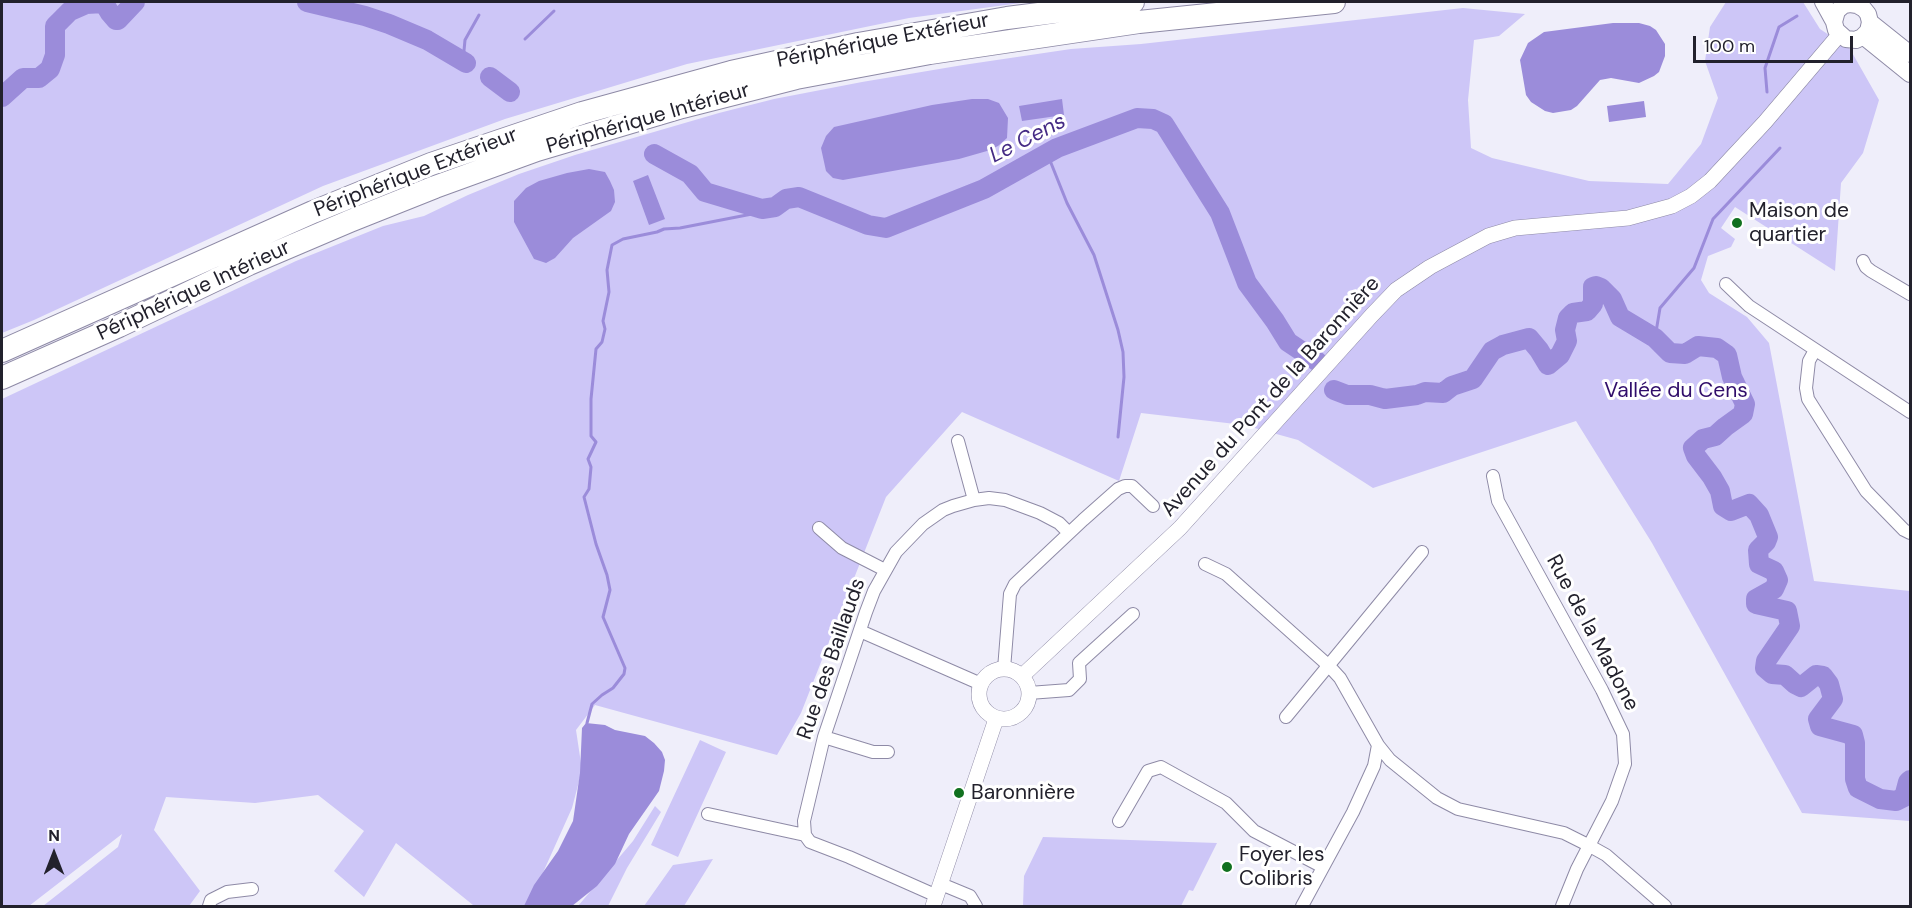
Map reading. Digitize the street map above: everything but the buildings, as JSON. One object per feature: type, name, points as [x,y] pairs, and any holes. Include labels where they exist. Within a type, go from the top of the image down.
[{"type":"highway","name":"Périphérique Extérieur","points":[[2,351],[342,200],[441,161],[582,113],[721,74],[858,44],[1007,18],[1133,2]]},
{"type":"highway","name":"Périphérique Intérieur","points":[[2,378],[119,326],[249,264],[371,212],[537,150],[682,106],[796,78],[930,53],[1139,22],[1334,2]]},
{"type":"main road","points":[[1823,2],[1836,28],[1851,40],[1856,40],[1867,29]]},
{"type":"main road","points":[[1836,28],[1835,14],[1844,5],[1851,3],[1864,9],[1867,29],[1911,74]]},
{"type":"main road","points":[[1867,29],[1911,54]]},
{"type":"street","name":"Avenue du Pont de la Baronnière","points":[[1022,676],[1180,528],[1396,290],[1430,267],[1488,236],[1524,227],[1628,218],[1672,206],[1691,196],[1710,182],[1765,122],[1836,28]]},
{"type":"street","points":[[1863,261],[1871,271],[1911,294]]},
{"type":"street","points":[[1726,285],[1749,306],[1911,412]]},
{"type":"street","points":[[1815,350],[1809,361],[1806,388],[1808,399],[1866,491],[1905,530],[1911,533]]},
{"type":"street","points":[[958,441],[974,500]]},
{"type":"street","name":"Rue de la Madone","points":[[1493,476],[1498,501],[1602,690],[1623,734],[1625,764],[1612,801],[1576,869],[1562,906]]},
{"type":"street","points":[[1004,669],[1010,594],[1015,584],[1118,489],[1132,486],[1153,506]]},
{"type":"street","name":"Rue des Baillauds","points":[[805,835],[804,821],[824,737],[874,591],[896,552],[922,524],[943,510],[974,500],[989,498],[1023,506],[1059,523],[1069,533]]},
{"type":"street","points":[[819,528],[842,548],[885,570]]},
{"type":"street","points":[[1286,717],[1422,552]]},
{"type":"street","points":[[1205,564],[1226,574],[1329,666],[1340,678],[1378,745],[1390,760],[1437,798],[1458,809],[1564,834],[1588,844],[1606,855],[1665,906]]},
{"type":"street","points":[[1029,693],[1069,690],[1080,679],[1079,663],[1133,614]]},
{"type":"street","points":[[861,631],[981,684]]},
{"type":"street","points":[[1004,669],[1015,671],[1022,676],[1029,693],[1028,703],[1021,714],[1009,719],[996,719],[987,714],[978,694],[981,684],[989,674],[1004,669]]},
{"type":"street","points":[[937,895],[996,719]]},
{"type":"street","points":[[824,737],[873,752],[888,752]]},
{"type":"street","points":[[1302,906],[1353,812],[1374,766],[1378,745]]},
{"type":"street","points":[[1119,821],[1148,771],[1161,767],[1226,803],[1254,831],[1323,867]]},
{"type":"street","points":[[708,814],[805,835],[810,842],[937,895],[970,896],[976,906]]},
{"type":"street","points":[[209,906],[211,900],[228,892],[252,889]]},
{"type":"green space","points":[[2,2],[1028,2],[909,18],[687,64],[505,119],[323,186],[2,333]]},
{"type":"green space","name":"Vallée du Cens","points":[[1726,2],[1803,2],[1820,29],[1850,49],[1879,100],[1863,153],[1841,183],[1835,271],[1735,207],[1721,228],[1735,239],[1731,247],[1708,256],[1701,280],[1709,293],[1747,317],[1769,343],[1814,581],[1910,591],[1910,821],[1802,813],[1652,543],[1576,421],[1373,488],[1298,440],[1244,425],[1141,413],[1119,481],[962,412],[886,497],[801,713],[777,755],[595,705],[576,730],[582,770],[572,808],[528,906],[473,906],[396,843],[364,897],[334,871],[364,831],[318,795],[255,803],[166,797],[154,830],[200,891],[189,906],[43,906],[118,847],[122,834],[29,906],[2,906],[2,399],[296,261],[383,226],[424,216],[519,174],[575,155],[774,99],[862,82],[1071,49],[1141,44],[1463,8],[1525,14],[1499,36],[1474,40],[1468,100],[1471,148],[1492,158],[1589,181],[1668,184],[1701,144],[1718,98],[1705,61],[1710,27]]},
{"type":"green space","points":[[700,740],[726,752],[678,857],[651,845]]},
{"type":"green space","points":[[655,806],[661,812],[627,868],[608,906],[578,906],[633,841]]},
{"type":"green space","points":[[1043,837],[1217,843],[1193,891],[1189,890],[1181,906],[1023,906],[1024,876]]},
{"type":"green space","points":[[713,859],[684,906],[644,906],[673,865]]},
{"type":"shaded area","points":[[1613,23],[1639,23],[1656,30],[1665,44],[1665,56],[1659,72],[1639,83],[1611,78],[1600,80],[1571,110],[1553,113],[1531,102],[1526,95],[1520,60],[1528,43],[1544,32]]},
{"type":"shaded area","points":[[988,99],[999,103],[1008,118],[1007,138],[998,146],[959,159],[843,180],[833,178],[826,171],[821,148],[826,136],[834,127],[932,105]]},
{"type":"shaded area","points":[[1062,99],[1064,115],[1022,121],[1019,106]]},
{"type":"shaded area","points":[[1644,101],[1646,117],[1609,122],[1607,106]]},
{"type":"shaded area","points":[[589,169],[605,172],[610,181],[614,190],[615,202],[611,211],[573,238],[555,258],[546,263],[534,259],[514,222],[514,201],[526,188],[539,181]]},
{"type":"shaded area","points":[[648,175],[665,219],[649,225],[633,181]]},
{"type":"shaded area","points":[[586,723],[605,725],[615,730],[645,736],[654,743],[662,752],[665,760],[659,791],[629,834],[615,864],[597,886],[572,906],[524,906],[534,885],[558,851],[573,821],[580,773],[582,728]]},
{"type":"waterway","name":"Le Cens","points":[[2,97],[23,78],[39,78],[50,69],[55,55],[55,26],[70,11],[86,4],[104,3],[118,20],[135,2]]},
{"type":"waterway","name":"Le Cens","points":[[307,2],[389,24],[427,40],[466,63]]},
{"type":"waterway","points":[[525,39],[554,11]]},
{"type":"waterway","points":[[463,61],[465,40],[479,15]]},
{"type":"waterway","points":[[1767,92],[1765,68],[1779,27],[1797,16]]},
{"type":"waterway","name":"Le Cens","points":[[490,77],[510,92]]},
{"type":"waterway","name":"Le Cens","points":[[654,154],[690,174],[705,192],[762,209],[775,207],[786,199],[799,197],[868,225],[886,228],[984,189],[1057,148],[1137,118],[1153,119],[1164,124],[1220,213],[1247,283],[1288,342],[1318,362]]},
{"type":"waterway","points":[[1655,338],[1660,308],[1694,268],[1713,219],[1780,148]]},
{"type":"waterway","points":[[1047,153],[1067,203],[1094,255],[1118,330],[1123,352],[1124,377],[1118,437]]},
{"type":"waterway","points":[[587,723],[592,704],[613,688],[624,674],[625,668],[603,617],[610,590],[584,497],[589,489],[591,467],[588,459],[596,442],[591,436],[591,399],[596,349],[602,342],[605,329],[603,321],[609,292],[607,270],[612,245],[623,239],[664,229],[752,214],[762,209]]},
{"type":"waterway","name":"Le Cens","points":[[1334,390],[1347,395],[1370,395],[1385,399],[1425,392],[1443,393],[1452,386],[1473,379],[1492,351],[1503,345],[1529,338],[1548,365],[1560,355],[1567,341],[1565,330],[1568,318],[1573,313],[1587,311],[1593,304],[1593,287],[1596,286],[1612,299],[1620,317],[1655,338],[1670,353],[1685,354],[1698,346],[1717,348],[1727,355],[1732,377],[1745,404],[1743,414],[1715,436],[1703,439],[1693,448],[1720,491],[1723,506],[1731,511],[1749,504],[1759,515],[1768,537],[1758,550],[1759,564],[1774,571],[1778,580],[1774,589],[1756,599],[1756,604],[1787,611],[1790,626],[1766,661],[1765,668],[1772,674],[1785,675],[1801,687],[1816,675],[1823,676],[1829,684],[1833,699],[1818,719],[1820,726],[1853,735],[1855,779],[1858,788],[1880,799],[1896,801],[1904,797],[1910,780]]},
{"type":"place","name":"Maison de quartier","points":[[1737,223]]},
{"type":"place","name":"Baronnière","points":[[959,793]]},
{"type":"place","name":"Foyer les Colibris","points":[[1227,867]]}]
